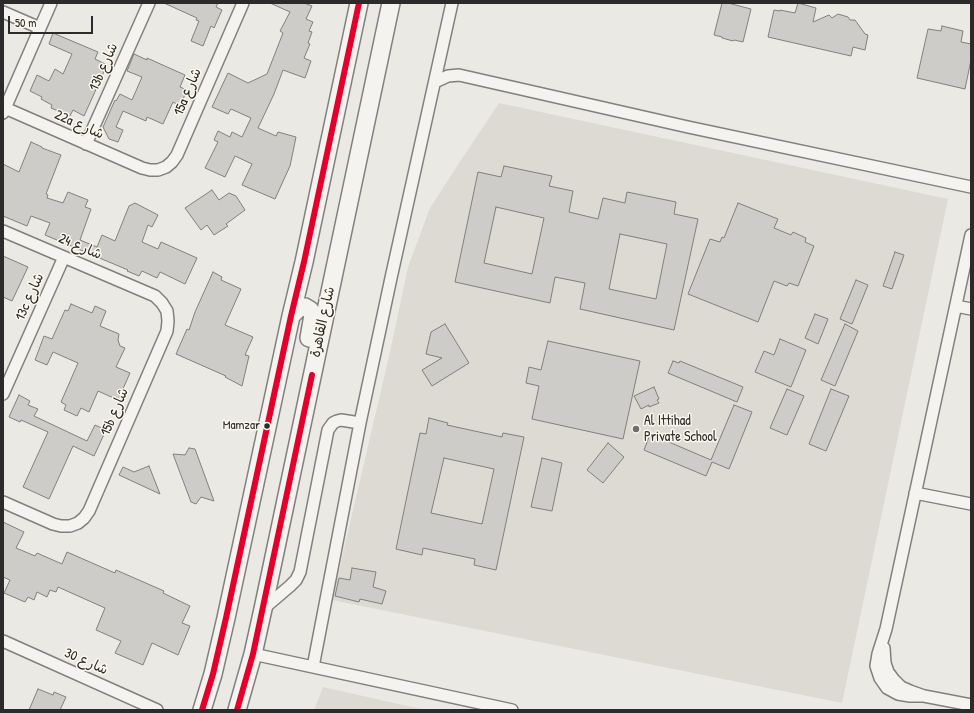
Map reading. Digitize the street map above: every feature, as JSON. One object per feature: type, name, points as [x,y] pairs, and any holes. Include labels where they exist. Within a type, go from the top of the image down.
[{"type":"main road","points":[[202,710],[213,674],[221,639],[359,3]]},
{"type":"main road","name":"شارع القاهرة","points":[[242,706],[392,6]]},
{"type":"main road","points":[[287,496],[285,472],[286,459],[313,315],[310,310],[305,307],[299,308],[291,316]]},
{"type":"street","points":[[4,110],[51,3]]},
{"type":"street","name":"13b شارع","points":[[86,144],[149,3]]},
{"type":"street","name":"15a شارع","points":[[142,168],[150,170],[162,169],[172,162],[177,155],[243,3]]},
{"type":"street","points":[[313,667],[360,423],[452,3]]},
{"type":"street","points":[[3,12],[40,28]]},
{"type":"street","points":[[441,56],[459,75]]},
{"type":"street","points":[[435,82],[448,76],[459,75],[688,127],[971,187]]},
{"type":"street","name":"22a شارع","points":[[4,110],[142,168]]},
{"type":"street","name":"شارع 24","points":[[3,230],[146,292]]},
{"type":"street","points":[[971,235],[886,629],[878,654],[876,666],[880,678],[887,688],[898,694],[924,696],[971,705]]},
{"type":"street","name":"13c شارع","points":[[3,394],[64,257]]},
{"type":"street","name":"15b شارع","points":[[3,502],[53,524],[61,526],[70,526],[78,523],[89,511],[167,330],[167,311],[155,296],[146,292]]},
{"type":"street","points":[[956,306],[971,309]]},
{"type":"street","points":[[264,609],[296,580],[300,572],[328,430],[336,421],[341,420],[360,423]]},
{"type":"street","points":[[915,493],[971,504]]},
{"type":"street","name":"شارع 30","points":[[3,641],[157,710]]},
{"type":"street","points":[[253,654],[512,710]]},
{"type":"shaded area","name":"Al Ittihad Private School","points":[[499,103],[948,199],[842,703],[332,600],[390,352],[408,267],[430,208]]},
{"type":"shaded area","points":[[323,687],[425,710],[314,710]]},
{"type":"building","points":[[164,3],[218,3],[216,7],[222,10],[214,28],[211,26],[203,46],[191,41],[199,21],[196,20],[197,18]]},
{"type":"building","points":[[270,3],[304,3],[312,6],[306,19],[313,22],[309,31],[312,32],[308,43],[310,44],[304,58],[311,61],[305,78],[283,70],[274,94],[258,128],[276,136],[278,132],[296,137],[290,166],[275,199],[242,185],[252,164],[235,156],[225,177],[205,168],[218,142],[214,140],[218,131],[230,137],[232,132],[242,137],[251,118],[231,109],[228,114],[212,107],[228,73],[248,83],[267,74],[283,33],[280,31],[290,12]]},
{"type":"building","points":[[722,3],[728,3],[751,9],[743,42],[733,41],[714,35]]},
{"type":"building","points":[[798,3],[816,8],[813,22],[829,15],[832,18],[838,14],[848,17],[850,20],[855,20],[865,34],[868,35],[865,50],[853,47],[851,56],[768,37],[774,10],[795,13]]},
{"type":"building","points":[[942,26],[963,31],[961,42],[971,44],[971,60],[965,89],[917,78],[928,29],[941,31]]},
{"type":"building","points":[[53,33],[98,52],[95,59],[107,65],[84,116],[73,110],[70,116],[51,108],[52,105],[41,99],[42,97],[30,91],[37,75],[49,81],[55,69],[63,74],[72,54],[49,44]]},
{"type":"building","points":[[134,54],[147,60],[147,58],[185,75],[180,87],[187,90],[180,106],[173,102],[163,124],[147,117],[146,121],[123,111],[116,127],[123,130],[118,142],[109,139],[103,127],[115,100],[116,101],[120,94],[132,100],[142,77],[127,71]]},
{"type":"building","points":[[31,142],[61,155],[46,194],[48,195],[47,198],[63,203],[68,192],[88,200],[85,207],[91,209],[80,240],[97,247],[102,235],[115,241],[129,206],[135,203],[158,215],[152,227],[148,225],[142,242],[158,249],[161,242],[197,258],[185,284],[160,272],[157,278],[142,271],[139,276],[45,235],[50,223],[31,216],[27,226],[3,216],[3,164],[19,172]]},
{"type":"building","points":[[504,166],[552,176],[549,186],[573,191],[569,212],[598,219],[603,198],[625,203],[627,192],[676,202],[674,214],[698,219],[674,330],[580,309],[585,283],[555,277],[550,303],[455,282],[478,172],[501,177]],"holes":[[[496,207],[544,218],[532,274],[484,263]],[[620,234],[667,244],[656,299],[609,289]]]},
{"type":"building","points":[[212,190],[219,200],[229,193],[236,196],[245,210],[226,224],[228,226],[214,235],[207,225],[201,230],[185,208]]},
{"type":"building","points":[[738,203],[778,219],[774,228],[791,235],[793,232],[806,238],[805,242],[814,246],[798,286],[789,283],[787,286],[774,281],[758,322],[688,294],[710,239],[720,242],[722,237],[724,238]]},
{"type":"building","points":[[895,252],[904,255],[892,289],[883,286]]},
{"type":"building","points":[[3,256],[28,267],[12,301],[3,297]]},
{"type":"building","points":[[213,272],[222,277],[221,280],[241,289],[225,325],[253,337],[245,355],[249,356],[242,386],[225,377],[226,376],[176,354],[187,329],[189,330],[195,312]]},
{"type":"building","points":[[856,280],[868,285],[852,324],[840,319]]},
{"type":"building","points":[[71,304],[92,313],[95,306],[106,311],[100,326],[119,334],[118,340],[120,346],[125,348],[116,367],[130,373],[118,400],[98,391],[89,412],[81,408],[77,416],[64,410],[66,405],[61,402],[78,363],[53,352],[47,365],[35,360],[44,336],[52,339],[65,310],[68,311]]},
{"type":"building","points":[[815,314],[828,319],[818,344],[805,338]]},
{"type":"building","points":[[445,324],[469,363],[432,386],[422,370],[442,358],[426,354],[431,332]]},
{"type":"building","points":[[845,324],[858,331],[835,386],[821,380]]},
{"type":"building","points":[[780,339],[806,350],[791,387],[755,372],[764,351],[774,355]]},
{"type":"building","points":[[548,341],[640,361],[623,439],[532,419],[539,386],[526,383],[529,367],[541,370]]},
{"type":"building","points":[[673,361],[679,363],[680,361],[743,387],[737,402],[668,373]]},
{"type":"building","points":[[654,387],[659,403],[649,407],[649,405],[641,409],[634,396]]},
{"type":"building","points":[[787,389],[804,396],[787,435],[770,428]]},
{"type":"building","points":[[831,389],[849,396],[826,451],[809,444]]},
{"type":"building","points":[[19,395],[30,401],[28,405],[38,409],[34,416],[87,441],[95,425],[106,430],[94,456],[73,446],[49,499],[23,487],[48,432],[21,420],[20,422],[9,417]]},
{"type":"building","points":[[734,405],[752,412],[729,469],[712,462],[706,476],[644,450],[650,434],[711,460]]},
{"type":"building","points":[[429,418],[448,423],[447,425],[502,437],[503,433],[524,437],[496,570],[474,565],[475,559],[423,548],[422,555],[396,549],[420,433],[426,434]],"holes":[[[444,458],[494,469],[482,524],[431,513]]]},
{"type":"building","points":[[608,443],[624,457],[603,483],[587,470]]},
{"type":"building","points":[[189,448],[195,449],[214,501],[201,497],[196,504],[191,502],[173,454],[185,455]]},
{"type":"building","points":[[542,458],[562,463],[552,511],[531,507]]},
{"type":"building","points":[[149,466],[160,494],[119,475],[123,467],[134,472]]},
{"type":"building","points":[[3,522],[24,532],[16,548],[35,556],[37,553],[62,564],[67,552],[115,573],[116,570],[164,591],[163,593],[190,606],[182,623],[190,626],[178,655],[152,643],[143,665],[115,653],[121,641],[96,630],[105,608],[58,587],[56,592],[50,590],[47,597],[37,592],[34,600],[28,597],[25,602],[4,593],[10,580],[3,577]]},
{"type":"building","points":[[352,568],[376,572],[373,587],[386,591],[382,604],[360,599],[359,602],[335,596],[339,578],[350,580]]},
{"type":"building","points":[[38,689],[53,695],[54,692],[66,697],[60,710],[29,710]]},
{"type":"transit line","points":[[202,710],[213,674],[226,618],[359,3]]},
{"type":"transit line","points":[[237,710],[253,654],[312,375]]},
{"type":"place","name":"Mamzar","points":[[267,426]]},
{"type":"place","name":"Al Ittihad Private School","points":[[636,429]]}]
